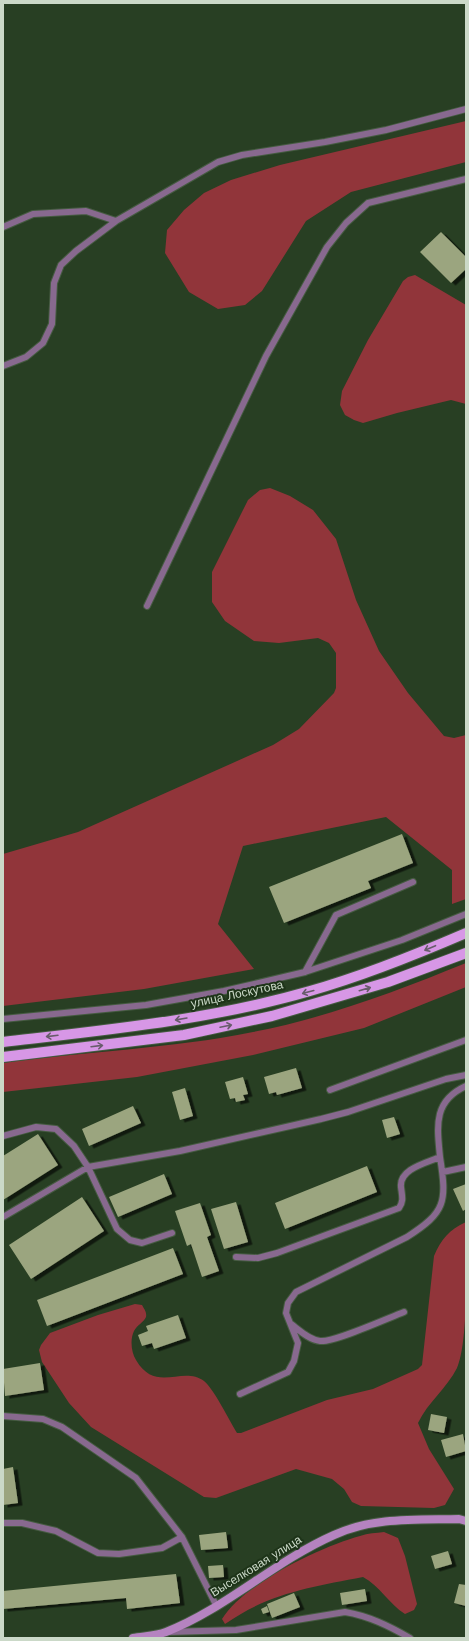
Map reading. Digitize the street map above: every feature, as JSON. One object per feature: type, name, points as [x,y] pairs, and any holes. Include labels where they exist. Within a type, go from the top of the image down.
[{"type":"main road","name":"улица Лоскутова","points":[[3,1042],[149,1025],[229,1011],[309,992],[353,978],[466,933]]},
{"type":"main road","points":[[3,1057],[184,1035],[272,1016],[388,982],[466,953]]},
{"type":"street","name":"Выселковая улица","points":[[134,1638],[165,1632],[191,1620],[285,1560],[334,1534],[359,1526],[386,1521],[459,1519],[466,1521]]},
{"type":"lane","points":[[3,366],[26,357],[43,343],[52,324],[54,283],[61,265],[76,251],[116,221],[218,162],[242,155],[325,142],[386,130],[466,109]]},
{"type":"lane","points":[[147,606],[266,356],[327,247],[346,223],[368,203],[466,179]]},
{"type":"lane","points":[[3,227],[33,214],[86,210],[116,221]]},
{"type":"lane","points":[[305,972],[336,915],[413,882]]},
{"type":"lane","points":[[3,1020],[146,1005],[224,991],[305,972],[402,940],[466,914]]},
{"type":"lane","points":[[330,1090],[466,1040]]},
{"type":"lane","points":[[3,1217],[88,1167],[180,1151],[321,1119],[446,1079],[466,1075]]},
{"type":"lane","points":[[240,1394],[288,1372],[294,1361],[298,1343],[286,1313],[288,1303],[296,1292],[407,1237],[431,1219],[441,1208],[442,1172],[437,1128],[442,1106],[453,1092],[466,1086]]},
{"type":"lane","points":[[3,1136],[36,1127],[56,1129],[74,1146],[88,1167],[117,1229],[130,1240],[142,1243],[172,1233]]},
{"type":"lane","points":[[236,1257],[258,1258],[277,1253],[399,1208],[403,1202],[400,1181],[406,1172],[440,1157]]},
{"type":"lane","points":[[442,1172],[466,1167]]},
{"type":"lane","points":[[291,1324],[308,1336],[320,1341],[335,1338],[404,1312]]},
{"type":"lane","points":[[3,1416],[43,1419],[62,1426],[136,1478],[182,1537],[216,1605]]},
{"type":"lane","points":[[3,1523],[22,1523],[56,1531],[98,1553],[119,1554],[162,1548],[182,1537]]},
{"type":"lane","points":[[165,1632],[236,1630],[345,1612],[379,1621],[410,1638]]},
{"type":"shaded area","points":[[466,121],[466,162],[351,192],[306,221],[262,291],[245,305],[218,309],[189,292],[165,253],[167,230],[184,210],[204,193],[231,180],[280,165]]},
{"type":"shaded area","points":[[415,275],[466,305],[466,404],[451,400],[363,423],[354,420],[345,415],[340,405],[342,391],[368,340],[403,281],[408,277]]},
{"type":"shaded area","points":[[270,488],[290,496],[313,510],[336,539],[356,600],[379,651],[408,693],[444,736],[454,738],[466,735],[466,899],[452,904],[452,870],[386,817],[243,846],[218,924],[254,969],[144,989],[3,1006],[3,854],[78,832],[273,745],[299,729],[334,693],[336,688],[336,653],[329,643],[318,638],[279,643],[254,641],[225,621],[212,602],[212,572],[248,500],[260,490]]},
{"type":"shaded area","points":[[466,963],[466,987],[364,1028],[253,1055],[137,1077],[3,1092],[3,1063],[159,1046],[222,1038],[253,1032],[307,1019],[361,1003]]},
{"type":"shaded area","points":[[466,1222],[466,1298],[461,1355],[453,1375],[427,1408],[418,1423],[429,1449],[454,1489],[445,1505],[434,1508],[361,1506],[352,1502],[344,1489],[332,1479],[296,1469],[216,1498],[204,1497],[91,1427],[69,1403],[42,1362],[39,1350],[50,1333],[98,1315],[135,1304],[142,1305],[146,1312],[146,1317],[135,1329],[132,1338],[132,1349],[136,1360],[144,1370],[152,1375],[161,1377],[196,1377],[204,1381],[217,1398],[237,1433],[241,1433],[327,1400],[373,1389],[418,1369],[422,1365],[434,1256],[446,1236],[455,1228]]},
{"type":"shaded area","points":[[384,1532],[398,1538],[405,1556],[417,1604],[414,1610],[405,1614],[374,1585],[363,1577],[309,1588],[275,1598],[241,1613],[225,1624],[222,1619],[232,1606],[247,1593],[264,1580],[284,1568],[343,1541],[366,1534]]},
{"type":"building","points":[[441,232],[466,257],[466,269],[451,283],[420,252]]},
{"type":"building","points":[[402,834],[413,863],[368,881],[371,888],[284,923],[269,887]]},
{"type":"building","points":[[296,1068],[302,1088],[277,1095],[276,1092],[269,1094],[264,1077]]},
{"type":"building","points":[[243,1077],[248,1094],[243,1095],[245,1100],[236,1102],[235,1098],[230,1099],[225,1082]]},
{"type":"building","points":[[185,1088],[193,1116],[180,1120],[172,1092]]},
{"type":"building","points":[[133,1106],[141,1123],[89,1146],[82,1129]]},
{"type":"building","points":[[394,1117],[400,1134],[387,1138],[382,1120]]},
{"type":"building","points":[[38,1134],[58,1165],[3,1200],[3,1156]]},
{"type":"building","points":[[367,1166],[377,1192],[285,1229],[275,1203]]},
{"type":"building","points":[[164,1174],[172,1194],[118,1217],[109,1197]]},
{"type":"building","points":[[466,1184],[466,1209],[463,1211],[453,1189]]},
{"type":"building","points":[[82,1197],[104,1231],[31,1279],[9,1245]]},
{"type":"building","points":[[236,1202],[248,1242],[224,1249],[211,1209]]},
{"type":"building","points":[[200,1203],[211,1235],[207,1237],[219,1271],[202,1277],[191,1244],[187,1246],[175,1211]]},
{"type":"building","points":[[173,1248],[183,1274],[47,1326],[37,1300]]},
{"type":"building","points":[[178,1315],[186,1338],[154,1349],[152,1343],[142,1346],[138,1335],[148,1331],[146,1326]]},
{"type":"building","points":[[40,1363],[44,1390],[5,1396],[3,1369]]},
{"type":"building","points":[[431,1414],[447,1417],[444,1433],[428,1430]]},
{"type":"building","points":[[463,1434],[466,1451],[446,1457],[441,1440]]},
{"type":"building","points":[[13,1467],[18,1503],[3,1505],[3,1469]]},
{"type":"building","points":[[226,1532],[228,1548],[201,1550],[199,1535]]},
{"type":"building","points":[[448,1551],[452,1564],[435,1569],[431,1556]]},
{"type":"building","points":[[223,1565],[224,1577],[209,1578],[208,1566]]},
{"type":"building","points":[[176,1574],[180,1603],[127,1609],[126,1598],[3,1609],[3,1591]]},
{"type":"building","points":[[459,1584],[466,1585],[466,1606],[454,1603]]},
{"type":"building","points":[[365,1589],[367,1601],[342,1605],[340,1593]]},
{"type":"building","points":[[294,1593],[300,1607],[272,1618],[267,1604]]},
{"type":"building","points":[[267,1606],[269,1612],[263,1614],[261,1609]]}]
